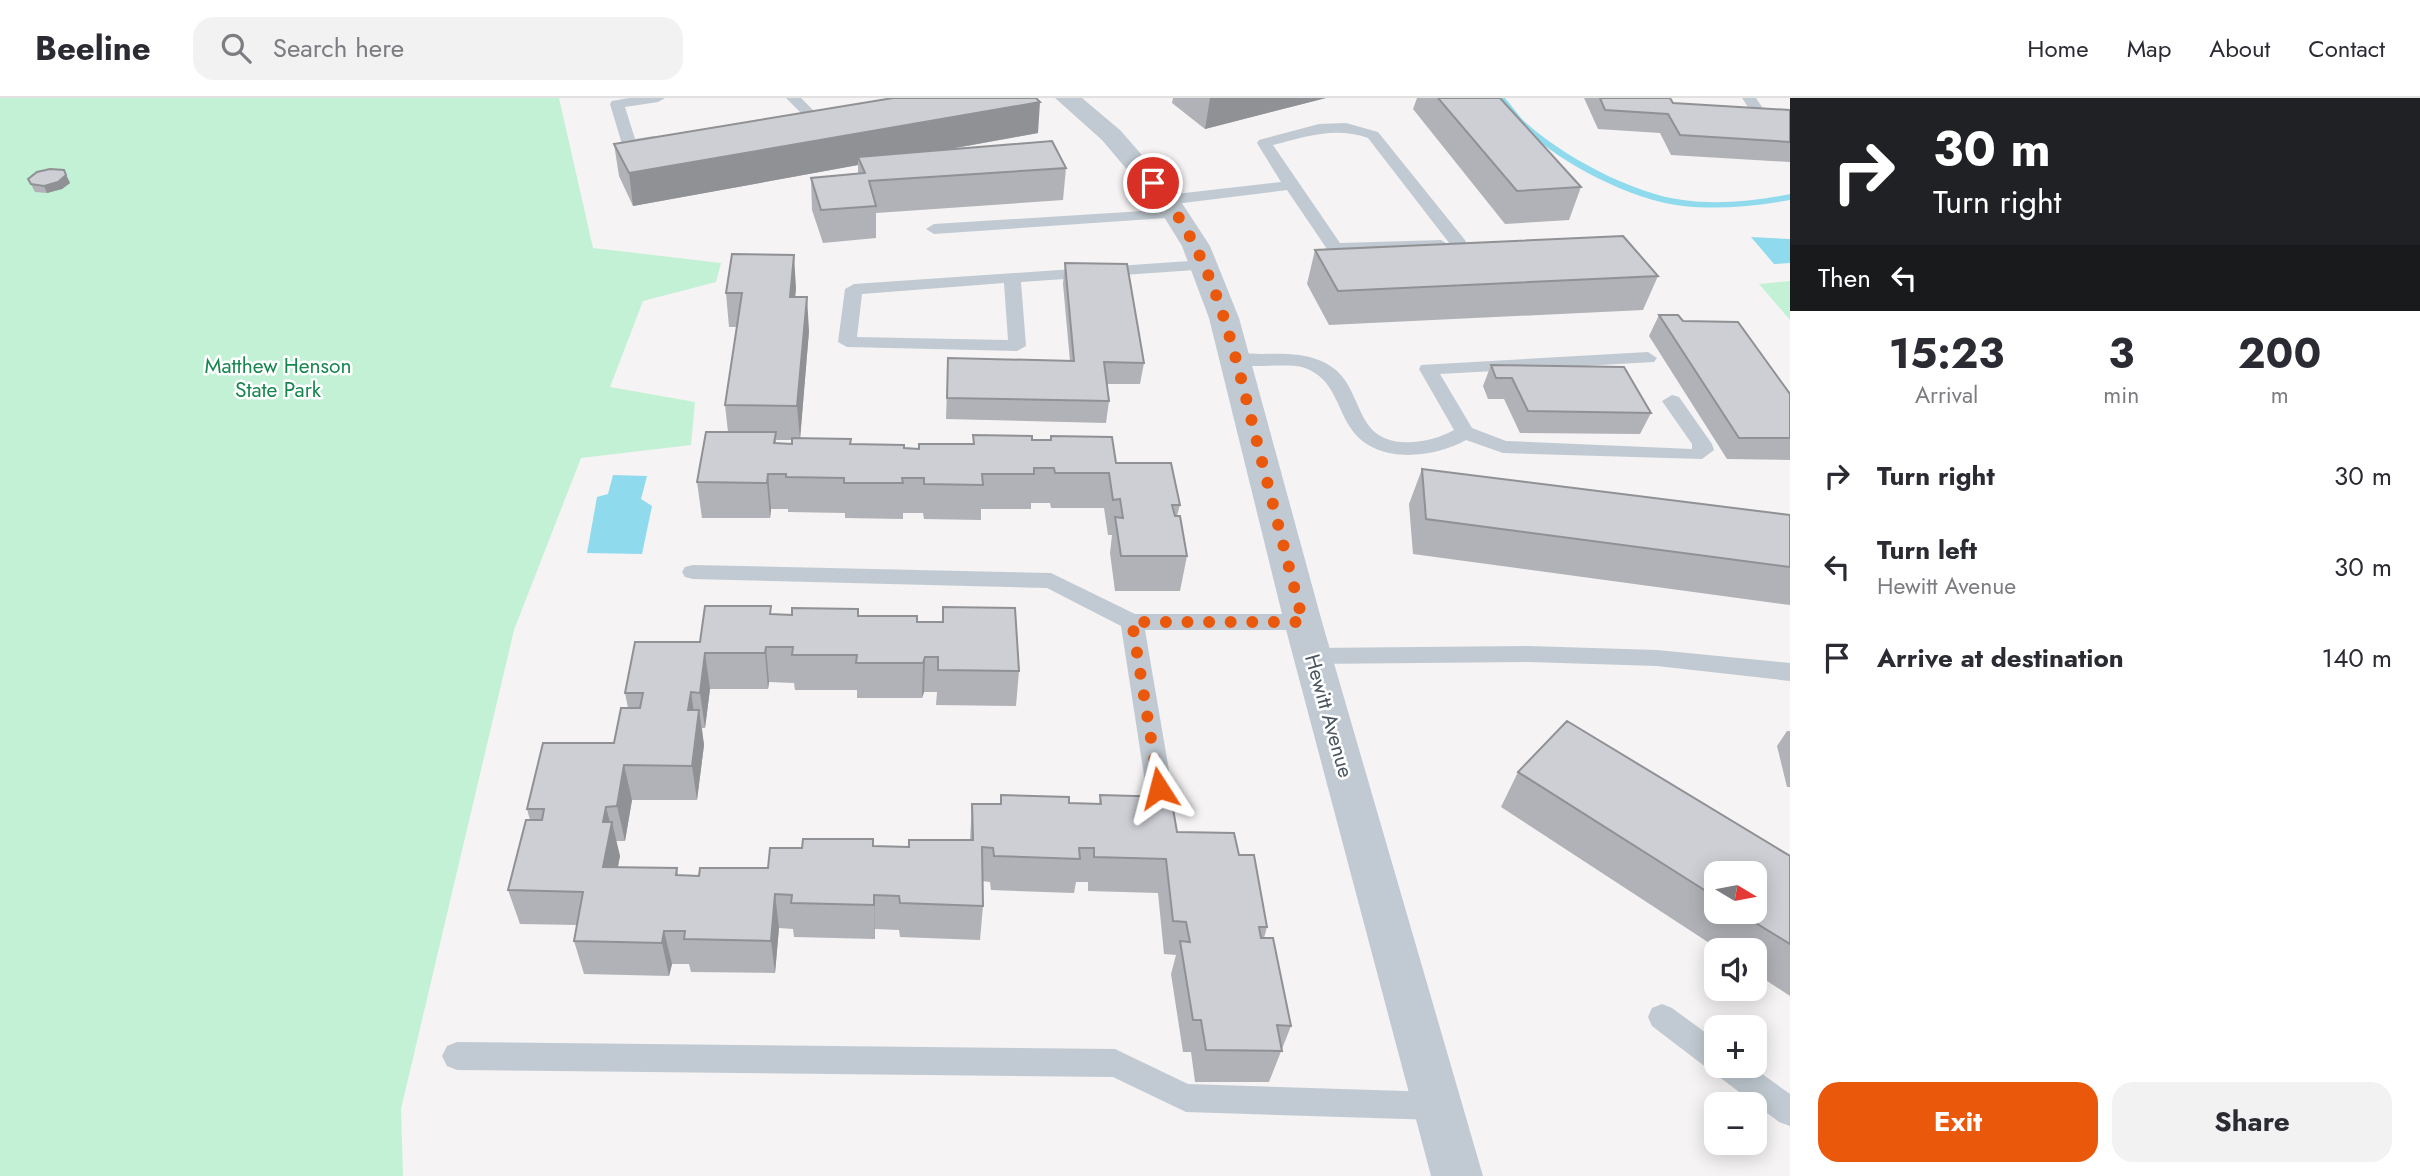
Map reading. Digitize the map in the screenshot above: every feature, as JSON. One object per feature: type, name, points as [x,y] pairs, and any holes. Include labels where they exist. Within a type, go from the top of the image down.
[{"type":"street","name":"Hewitt Avenue","points":[[1066,98],[1111,135],[1171,207],[1203,265],[1224,318],[1307,639],[1457,1176]]},
{"type":"lane","points":[[657,98],[617,104],[629,144],[667,137]]},
{"type":"lane","points":[[783,117],[815,112],[793,98]]},
{"type":"lane","points":[[1328,127],[1359,128],[1373,135],[1465,244],[1335,248],[1291,185],[1264,143],[1328,127]]},
{"type":"lane","points":[[934,229],[1171,207],[1291,185]]},
{"type":"lane","points":[[1012,277],[1017,346],[847,342],[854,289],[1012,277],[1203,265]]},
{"type":"lane","points":[[1648,358],[1428,369],[1465,432],[1503,447],[1695,456],[1704,450],[1702,444],[1672,401]]},
{"type":"lane","points":[[1236,360],[1294,360],[1319,366],[1338,380],[1365,435],[1393,448],[1422,450],[1450,441],[1465,432]]},
{"type":"lane","points":[[692,572],[1051,581],[1132,622],[1307,639],[1528,654],[1657,658],[1790,672]]},
{"type":"lane","points":[[1132,622],[1159,788]]},
{"type":"lane","points":[[1662,1017],[1704,1048]]},
{"type":"lane","points":[[457,1056],[1115,1063],[1186,1098],[1437,1106]]},
{"type":"lane","points":[[1743,1078],[1790,1112]]},
{"type":"green space","name":"Matthew Henson State Park","points":[[0,98],[559,98],[593,248],[721,263],[716,282],[643,301],[610,387],[695,402],[691,445],[581,458],[514,630],[401,1109],[403,1176],[0,1176]]},
{"type":"green space","points":[[1790,281],[1790,320],[1759,284]]},
{"type":"water","points":[[1751,237],[1790,239],[1790,263],[1774,264]]},
{"type":"water","points":[[613,475],[647,476],[641,499],[652,506],[642,554],[587,553],[597,497],[608,494]]},
{"type":"building","points":[[893,98],[1036,98],[1040,102],[629,173],[614,144]]},
{"type":"building","points":[[1438,98],[1500,98],[1581,187],[1517,191]]},
{"type":"building","points":[[1600,98],[1670,98],[1673,103],[1790,110],[1790,142],[1680,135],[1668,114],[1605,110]]},
{"type":"building","points":[[1052,141],[1066,168],[869,181],[876,206],[821,210],[811,178],[865,173],[858,157]]},
{"type":"building","points":[[64,170],[66,175],[58,182],[44,186],[31,184],[28,179],[37,172]]},
{"type":"building","points":[[1623,236],[1658,276],[1338,291],[1315,250]]},
{"type":"building","points":[[732,254],[794,255],[790,297],[807,297],[797,406],[725,405],[742,293],[726,293]]},
{"type":"building","points":[[1065,263],[1127,264],[1144,363],[1104,362],[1109,401],[947,398],[948,358],[1074,361]]},
{"type":"building","points":[[1659,315],[1678,315],[1683,321],[1738,322],[1790,394],[1790,438],[1739,438]]},
{"type":"building","points":[[1491,365],[1624,367],[1651,413],[1528,411],[1512,378],[1496,378]]},
{"type":"building","points":[[706,432],[776,432],[774,443],[792,444],[792,438],[851,439],[850,444],[904,445],[904,448],[919,449],[919,444],[974,444],[973,435],[1032,436],[1032,440],[1051,440],[1051,436],[1112,437],[1116,463],[1171,463],[1180,505],[1172,505],[1175,516],[1180,516],[1187,556],[1121,556],[1115,517],[1123,518],[1120,499],[1113,500],[1109,473],[1055,473],[1054,468],[1034,468],[1034,474],[982,474],[983,485],[924,484],[924,478],[902,478],[903,483],[844,483],[844,478],[786,477],[786,474],[768,474],[767,483],[697,482]]},
{"type":"building","points":[[1422,469],[1790,515],[1790,567],[1426,519]]},
{"type":"building","points":[[705,606],[771,606],[770,614],[792,615],[792,608],[858,609],[858,616],[917,616],[917,622],[943,622],[943,607],[1015,608],[1019,671],[938,670],[938,657],[925,657],[923,663],[856,663],[857,655],[792,655],[793,647],[766,647],[765,653],[705,653],[700,693],[691,692],[688,710],[699,710],[692,766],[624,765],[617,806],[606,807],[603,822],[612,822],[603,867],[677,868],[676,875],[699,876],[700,868],[768,868],[770,848],[802,848],[803,839],[873,839],[873,846],[909,847],[909,840],[973,840],[972,804],[1001,804],[1001,795],[1069,797],[1069,803],[1101,804],[1100,795],[1171,797],[1177,832],[1234,833],[1239,855],[1254,855],[1267,927],[1259,927],[1261,938],[1273,938],[1291,1026],[1277,1025],[1282,1051],[1206,1050],[1201,1020],[1193,1020],[1180,941],[1190,942],[1186,922],[1173,921],[1166,859],[1094,857],[1094,848],[1079,848],[1080,859],[994,856],[993,848],[982,847],[983,906],[900,903],[899,896],[874,895],[874,905],[791,903],[792,895],[775,894],[771,941],[684,939],[685,931],[664,931],[662,943],[574,941],[583,892],[508,890],[526,820],[542,820],[544,809],[527,809],[543,743],[614,743],[621,708],[640,708],[643,693],[625,693],[635,642],[700,642]]},
{"type":"building","points":[[1567,721],[1790,856],[1790,944],[1758,924],[1768,924],[1768,861],[1704,861],[1704,890],[1518,772]]},
{"type":"waterway","points":[[1501,98],[1522,123],[1542,139],[1600,175],[1642,193],[1683,203],[1709,204],[1751,203],[1790,197]]},
{"type":"route","points":[[1153,183],[1196,246],[1224,318],[1303,622],[1132,622],[1159,788]]}]
